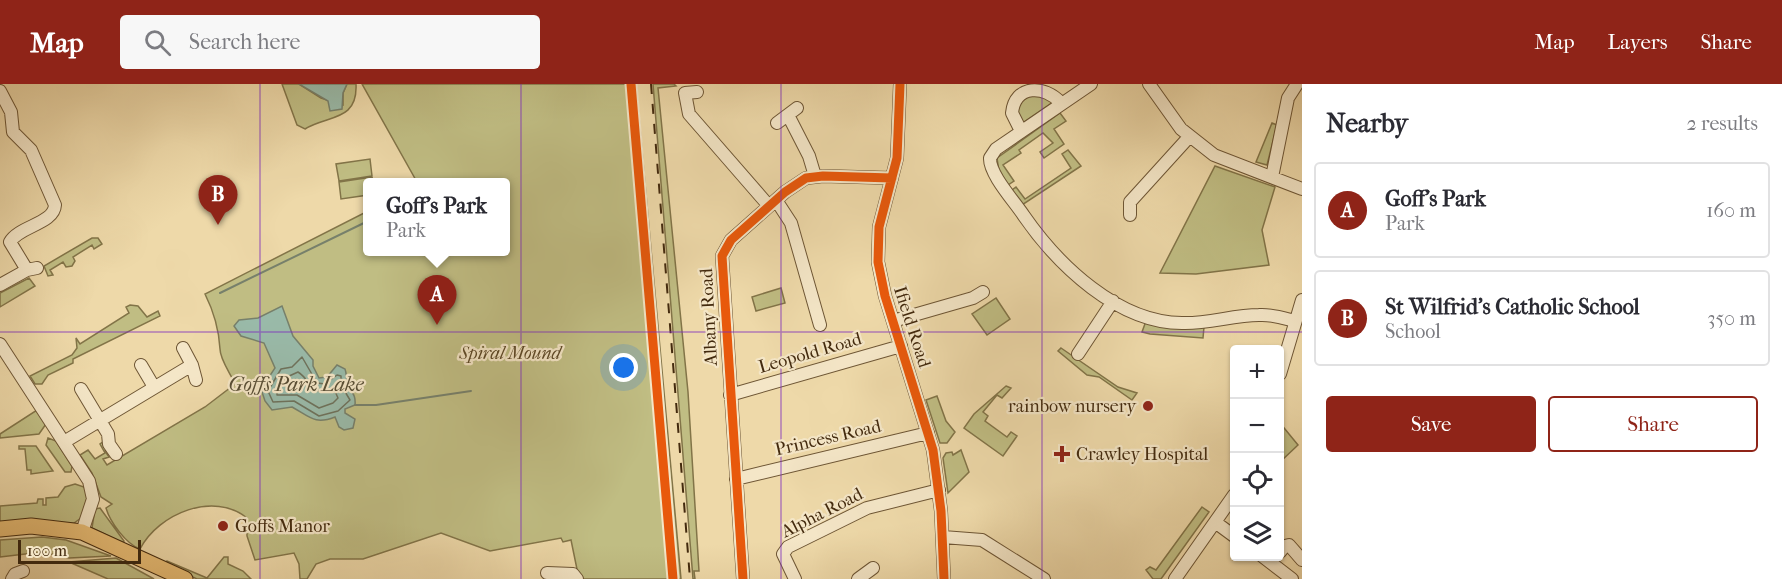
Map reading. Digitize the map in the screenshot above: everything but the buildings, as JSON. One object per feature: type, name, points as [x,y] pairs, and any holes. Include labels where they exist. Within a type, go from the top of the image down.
[{"type":"main road","points":[[0,529],[31,526],[82,532],[185,579]]},
{"type":"street","name":"Ifield Road","points":[[900,84],[899,143],[879,227],[877,252],[880,281],[928,433],[939,490],[944,579]]},
{"type":"street","points":[[1091,84],[996,149],[990,158],[992,169],[1006,191],[1047,245],[1076,273],[1113,301],[1140,315],[1168,322],[1206,322],[1258,315],[1295,321]]},
{"type":"street","points":[[1149,84],[1189,136],[1226,162],[1302,189]]},
{"type":"street","points":[[1272,177],[1288,98],[1297,84]]},
{"type":"street","points":[[1021,131],[1012,113],[1020,95],[1030,90],[1040,89],[1054,96],[1061,104]]},
{"type":"street","points":[[0,91],[12,112],[13,132],[29,146],[43,170],[45,184],[55,208],[51,215],[16,235],[5,245],[32,269],[0,285]]},
{"type":"street","points":[[697,92],[685,93],[689,114],[789,220],[820,325]]},
{"type":"street","points":[[777,123],[792,111],[814,176]]},
{"type":"street","points":[[1130,214],[1130,202],[1189,136]]},
{"type":"street","name":"Albany Road","points":[[743,579],[722,256],[731,240],[797,182],[814,176],[892,178]]},
{"type":"street","points":[[892,321],[973,298],[982,292]]},
{"type":"street","points":[[1284,360],[1302,300]]},
{"type":"street","points":[[1078,354],[1113,301]]},
{"type":"street","points":[[0,344],[5,361],[64,442],[92,488],[92,503],[82,532]]},
{"type":"street","name":"Leopold Road","points":[[730,395],[901,346]]},
{"type":"street","points":[[183,348],[192,365],[196,380]]},
{"type":"street","points":[[141,365],[154,387]]},
{"type":"street","points":[[64,442],[192,365]]},
{"type":"street","points":[[81,389],[100,420],[116,454]]},
{"type":"street","name":"Princess Road","points":[[736,479],[928,433]]},
{"type":"street","name":"Alpha Road","points":[[795,579],[783,554],[784,549],[867,508],[939,490]]},
{"type":"street","points":[[1175,579],[1230,501]]},
{"type":"street","points":[[1215,522],[1230,533]]},
{"type":"street","points":[[943,537],[982,540],[1044,579]]},
{"type":"street","points":[[1284,547],[1289,545],[1302,560]]},
{"type":"street","points":[[1272,561],[1292,579]]},
{"type":"street","points":[[860,578],[873,568]]},
{"type":"street","points":[[12,579],[15,574],[23,571]]},
{"type":"street","points":[[547,573],[573,574],[576,579]]},
{"type":"green space","points":[[282,84],[299,84],[321,98],[343,105],[343,93],[347,84],[356,84],[352,105],[347,111],[340,116],[305,129],[297,125]]},
{"type":"green space","name":"Spiral Mound","points":[[362,84],[636,84],[681,579],[579,579],[571,540],[563,542],[561,538],[490,551],[441,533],[363,559],[330,559],[316,564],[307,579],[300,579],[299,564],[294,553],[255,560],[247,536],[247,518],[234,510],[219,506],[204,506],[188,510],[160,525],[140,549],[124,538],[115,526],[106,508],[112,504],[101,497],[92,473],[80,455],[88,450],[95,459],[105,453],[100,444],[104,441],[108,448],[105,451],[109,457],[103,459],[107,465],[205,407],[235,384],[220,353],[216,321],[205,294],[363,214],[363,256],[510,256],[510,178],[415,178]]},
{"type":"green space","points":[[653,84],[674,84],[676,86],[658,88],[688,392],[699,571],[694,571],[695,579],[693,579]]},
{"type":"green space","points":[[1037,93],[1053,102],[1021,124],[1015,117],[1019,101]]},
{"type":"green space","points":[[1060,113],[1066,121],[1054,129],[1064,144],[1044,158],[1040,152],[1053,143],[1043,133],[1019,150],[1021,153],[1003,165],[1014,181],[1008,185],[999,171],[997,158]]},
{"type":"green space","points":[[1272,123],[1277,125],[1267,165],[1256,162]]},
{"type":"green space","points":[[1068,150],[1081,166],[1022,205],[1012,190],[1016,187],[1025,199],[1071,168],[1062,154]]},
{"type":"green space","points":[[370,159],[372,176],[339,181],[336,164]]},
{"type":"green space","points":[[1215,166],[1275,187],[1262,230],[1269,265],[1196,274],[1160,273]]},
{"type":"green space","points":[[363,178],[363,196],[341,199],[339,182]]},
{"type":"green space","points":[[92,238],[98,238],[102,244],[94,249],[92,245],[73,257],[75,261],[72,266],[66,267],[63,262],[50,270],[53,275],[48,276],[44,266]]},
{"type":"green space","points":[[29,278],[35,286],[0,307],[0,293]]},
{"type":"green space","points":[[781,288],[785,303],[756,311],[752,297]]},
{"type":"green space","points":[[996,298],[1010,319],[987,335],[972,314]]},
{"type":"green space","points":[[138,306],[147,317],[158,311],[160,316],[73,359],[73,363],[48,375],[42,384],[35,384],[30,376],[72,355],[77,348],[76,338],[80,344],[129,313],[126,307]]},
{"type":"green space","points":[[1146,321],[1204,327],[1203,338],[1142,332]]},
{"type":"green space","points":[[1061,348],[1118,387],[1137,393],[1132,400],[1099,377],[1087,375],[1058,351]]},
{"type":"green space","points":[[1006,386],[1011,388],[1002,398],[997,395],[983,412],[988,416],[985,421],[1007,437],[1011,432],[1017,436],[1003,456],[964,428],[974,414]]},
{"type":"green space","points":[[937,396],[946,421],[955,432],[947,443],[940,443],[926,400]]},
{"type":"green space","points":[[37,410],[46,424],[39,434],[0,438],[0,434]]},
{"type":"green space","points":[[1284,428],[1298,445],[1284,458]]},
{"type":"green space","points":[[48,438],[56,441],[72,466],[71,472],[65,472],[46,445]]},
{"type":"green space","points":[[19,446],[36,446],[53,471],[31,474],[31,470],[27,470],[25,449],[19,449]]},
{"type":"green space","points":[[961,450],[969,472],[948,493],[943,458],[946,453],[952,452],[953,455]]},
{"type":"green space","points":[[75,484],[84,487],[88,495],[81,518],[74,523],[0,524],[0,506],[37,503],[38,499],[43,499],[43,505],[46,505],[46,498],[58,497],[65,487]]},
{"type":"green space","points":[[1202,507],[1209,512],[1161,579],[1153,579],[1146,570],[1150,567],[1156,570]]},
{"type":"green space","points":[[100,508],[124,541],[123,543],[92,528],[95,509]]},
{"type":"green space","points":[[42,537],[66,540],[111,556],[69,558],[42,552],[0,557],[0,540]]},
{"type":"green space","points":[[224,557],[228,557],[228,564],[243,571],[251,579],[197,579],[166,565],[167,561],[207,578]]},
{"type":"green space","points":[[116,558],[154,579],[108,579],[69,562]]},
{"type":"water","points":[[299,84],[347,84],[343,93],[342,109],[330,111],[328,101]]},
{"type":"water","name":"Goffs Park Lake","points":[[282,306],[293,336],[313,360],[313,366],[319,378],[327,377],[337,365],[345,369],[347,383],[354,396],[355,405],[345,409],[345,413],[355,419],[353,428],[344,430],[339,427],[335,417],[317,420],[292,407],[272,410],[265,401],[261,389],[275,368],[264,343],[241,336],[234,326],[239,320],[258,318]]},
{"type":"waterway","points":[[220,293],[363,223]]},
{"type":"waterway","points":[[355,405],[376,405],[471,391]]},
{"type":"railway","points":[[651,84],[690,579]]},
{"type":"cycle path","points":[[631,84],[673,579]]},
{"type":"cycle path","points":[[900,84],[897,158],[879,227],[878,262],[885,296],[933,450],[941,511],[944,579]]},
{"type":"cycle path","points":[[743,579],[722,256],[731,240],[785,192],[806,178],[823,176],[892,178]]},
{"type":"place","name":"St Wilfrid's Catholic School","points":[[218,225]]},
{"type":"place","name":"Goff's Park","points":[[437,325]]},
{"type":"place","name":"rainbow nursery","points":[[1148,406]]},
{"type":"place","name":"Crawley Hospital","points":[[1062,454]]},
{"type":"place","name":"Goffs Manor","points":[[223,526]]}]
